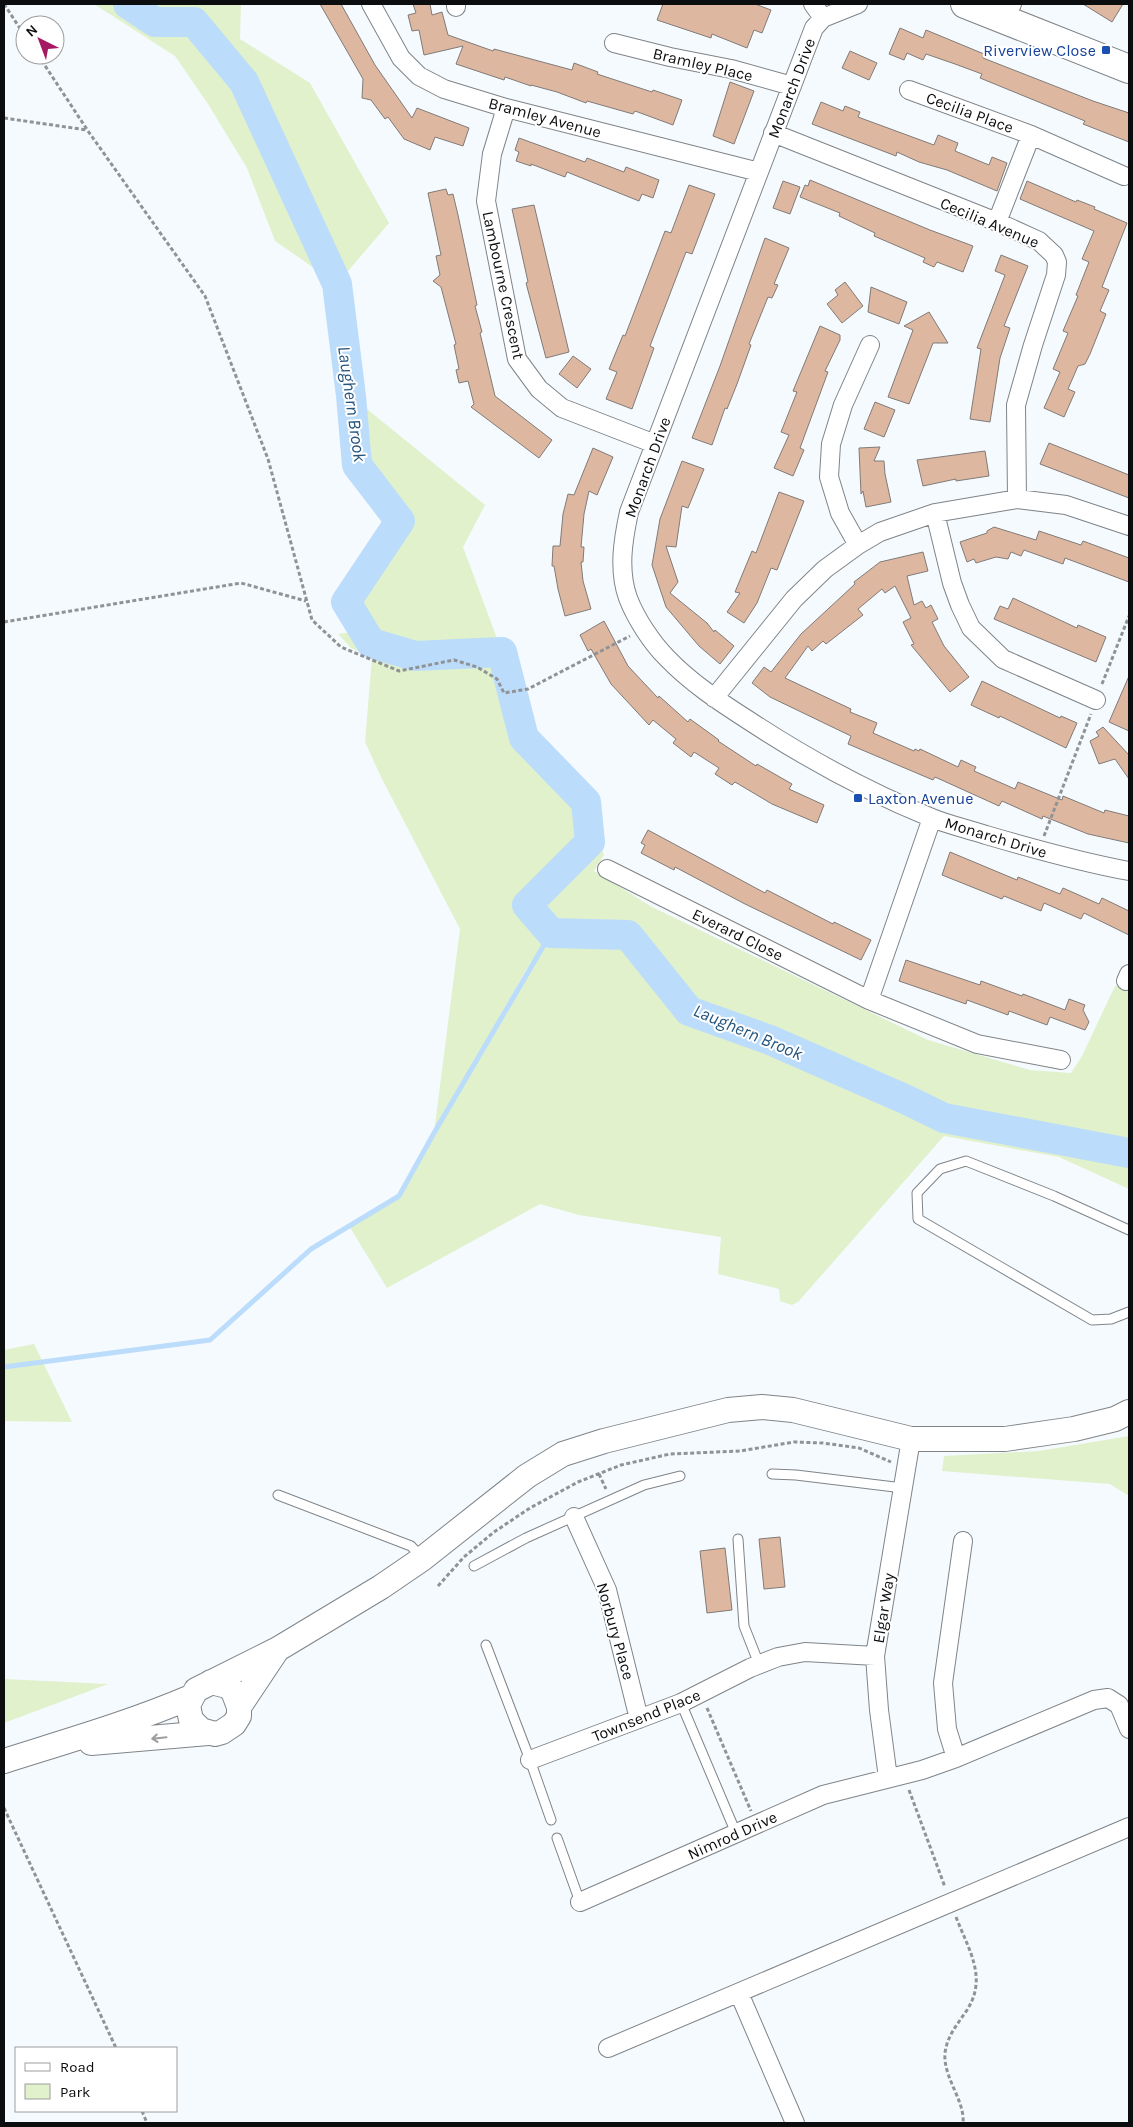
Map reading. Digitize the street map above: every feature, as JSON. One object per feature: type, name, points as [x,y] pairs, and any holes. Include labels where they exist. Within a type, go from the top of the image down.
[{"type":"main road","points":[[965,4],[1008,12],[1129,69]]},
{"type":"main road","points":[[208,1733],[201,1730],[191,1720],[188,1705],[191,1696],[196,1690],[278,1649],[381,1587],[422,1559],[527,1476],[563,1454],[604,1440],[728,1410],[762,1406],[793,1410],[911,1439],[1005,1439],[1074,1429],[1115,1419],[1129,1412]]},
{"type":"main road","points":[[64,1744],[151,1739],[222,1732],[229,1729],[239,1716],[240,1707],[278,1649]]},
{"type":"main road","points":[[211,1682],[219,1683],[233,1691],[240,1707]]},
{"type":"main road","points":[[4,1761],[64,1744],[162,1709],[191,1696]]},
{"type":"street","name":"Bramley Avenue","points":[[371,4],[401,58],[419,76],[444,89],[506,108],[759,172]]},
{"type":"street","name":"Monarch Drive","points":[[813,4],[823,18]]},
{"type":"street","name":"Monarch Drive","points":[[858,4],[823,18],[814,28],[773,133],[629,512],[622,560],[628,598],[644,628],[665,657],[714,698],[774,738],[815,761],[932,818],[1039,851],[1089,864],[1129,871]]},
{"type":"street","name":"Bramley Place","points":[[614,43],[670,57],[732,69],[792,86]]},
{"type":"street","name":"Cecilia Place","points":[[909,90],[1031,135],[1124,176]]},
{"type":"street","name":"Lambourne Crescent","points":[[506,108],[492,154],[486,200],[517,359],[539,389],[562,408],[655,444]]},
{"type":"street","name":"Cecilia Avenue","points":[[773,133],[997,222],[1046,246],[1054,255],[1057,262],[1056,275],[1033,345],[1016,406],[1017,500]]},
{"type":"street","name":"Cecilia Place","points":[[997,222],[1031,135]]},
{"type":"street","points":[[858,545],[840,513],[829,477],[832,444],[842,405],[870,345]]},
{"type":"street","points":[[714,698],[794,599],[825,569],[880,532],[935,513],[1017,500],[1066,505],[1129,526]]},
{"type":"street","points":[[935,513],[952,583],[971,628],[1003,659],[1096,700]]},
{"type":"street","points":[[869,1000],[932,818]]},
{"type":"street","name":"Everard Close","points":[[607,869],[869,1000],[977,1044],[1061,1060]]},
{"type":"street","name":"Elgar Way","points":[[895,1776],[879,1710],[875,1656],[911,1439]]},
{"type":"street","name":"Norbury Place","points":[[574,1517],[607,1590],[639,1719]]},
{"type":"street","points":[[956,1758],[947,1729],[943,1683],[962,1541]]},
{"type":"street","name":"Townsend Place","points":[[530,1760],[681,1703],[759,1664],[778,1657],[805,1652],[875,1656]]},
{"type":"street","name":"Nimrod Drive","points":[[580,1902],[822,1795],[956,1758],[1094,1700],[1108,1698],[1119,1705],[1129,1729]]},
{"type":"street","points":[[608,2048],[1129,1827]]},
{"type":"street","points":[[739,1993],[795,2123]]},
{"type":"lane","points":[[1129,1230],[1054,1196],[966,1161],[940,1169],[917,1193],[918,1219],[1092,1320],[1111,1319],[1129,1312]]},
{"type":"lane","points":[[772,1474],[796,1474],[903,1488]]},
{"type":"lane","points":[[474,1566],[526,1538],[644,1486],[680,1476]]},
{"type":"lane","points":[[278,1495],[411,1546],[422,1559]]},
{"type":"lane","points":[[738,1539],[744,1626],[759,1664]]},
{"type":"lane","points":[[486,1646],[551,1820]]},
{"type":"lane","points":[[681,1703],[736,1833]]},
{"type":"lane","points":[[558,1838],[580,1902]]},
{"type":"path","points":[[4,4],[15,21]]},
{"type":"path","points":[[45,65],[205,296],[268,459],[312,620],[341,647],[399,671],[454,660],[477,666],[497,679],[504,693],[528,689],[644,628]]},
{"type":"path","points":[[4,118],[88,130]]},
{"type":"path","points":[[4,622],[241,583],[306,601]]},
{"type":"path","points":[[1039,851],[1129,616]]},
{"type":"path","points":[[701,1694],[757,1824]]},
{"type":"path","points":[[895,1776],[950,1902],[975,1967],[978,1981],[976,1995],[948,2037],[945,2054],[946,2069],[959,2105],[963,2123]]},
{"type":"path","points":[[4,1808],[116,2047]]},
{"type":"green space","points":[[94,4],[241,4],[240,39],[310,83],[389,223],[337,284],[275,241],[247,168],[208,104],[175,56]]},
{"type":"green space","points":[[351,396],[485,505],[463,547],[502,652],[524,738],[586,802],[604,855],[594,871],[652,907],[928,1040],[1030,1070],[1071,1073],[1082,1056],[1115,986],[1129,987],[1129,1189],[1059,1157],[944,1136],[798,1302],[792,1305],[780,1301],[779,1289],[718,1274],[721,1237],[579,1215],[540,1204],[387,1288],[349,1226],[399,1196],[434,1133],[460,929],[381,777],[365,742],[372,657],[351,648],[338,634],[352,632],[346,602],[400,521],[357,465]],"holes":[[[546,941],[458,1092],[527,968]]]},
{"type":"green space","points":[[34,1344],[72,1422],[4,1421],[4,1350]]},
{"type":"green space","points":[[1129,1436],[1129,1496],[1110,1484],[942,1471],[944,1456],[1039,1451]]},
{"type":"green space","points":[[4,1679],[108,1684],[4,1723]]},
{"type":"building","points":[[320,4],[341,4],[375,65],[412,118],[417,108],[469,128],[463,146],[435,137],[430,150],[404,139],[388,117],[385,119],[371,100],[362,98],[363,79]]},
{"type":"building","points":[[413,4],[430,4],[432,15],[442,12],[448,35],[493,51],[494,49],[572,70],[574,63],[598,72],[597,74],[682,100],[673,125],[635,111],[633,114],[587,101],[586,103],[557,92],[505,77],[504,80],[456,64],[463,46],[424,55],[419,30],[412,31],[408,15],[416,13]]},
{"type":"building","points":[[663,4],[755,4],[771,10],[762,33],[754,30],[747,48],[712,34],[711,38],[657,20]]},
{"type":"building","points":[[1083,4],[1123,4],[1112,22]]},
{"type":"building","points":[[900,28],[923,38],[926,30],[984,54],[983,58],[1129,113],[1129,142],[1083,124],[1085,121],[980,78],[982,74],[955,64],[926,54],[923,60],[907,53],[904,60],[889,54]]},
{"type":"building","points":[[850,51],[877,63],[869,80],[842,68]]},
{"type":"building","points":[[730,82],[754,91],[734,144],[713,136]]},
{"type":"building","points":[[821,102],[843,111],[845,106],[860,112],[858,117],[934,145],[938,135],[958,143],[955,151],[989,165],[992,157],[1007,163],[997,191],[947,170],[919,162],[897,152],[896,156],[812,124]]},
{"type":"building","points":[[519,138],[585,162],[587,158],[624,172],[626,167],[659,180],[653,198],[642,194],[639,201],[567,172],[565,177],[531,164],[531,166],[516,161],[519,152],[515,150]]},
{"type":"building","points":[[810,180],[973,246],[963,272],[937,262],[934,267],[923,262],[925,258],[874,236],[875,233],[839,216],[840,213],[800,197],[805,185],[808,186]]},
{"type":"building","points":[[783,181],[800,187],[790,214],[773,208]]},
{"type":"building","points":[[1027,181],[1076,202],[1077,200],[1095,207],[1094,209],[1127,223],[1102,287],[1109,290],[1100,311],[1106,314],[1085,364],[1078,366],[1068,389],[1075,392],[1064,417],[1044,408],[1060,372],[1053,369],[1068,333],[1063,331],[1078,296],[1076,295],[1089,262],[1082,259],[1094,231],[1020,199]]},
{"type":"building","points":[[689,185],[715,194],[692,254],[686,252],[650,346],[654,348],[632,409],[606,399],[617,372],[609,369],[623,335],[625,336],[665,231],[671,233]]},
{"type":"building","points":[[446,189],[448,195],[453,194],[458,215],[477,305],[475,306],[482,332],[480,333],[495,396],[552,440],[539,458],[471,407],[474,404],[468,381],[459,383],[456,370],[459,369],[454,345],[456,344],[441,287],[433,281],[440,275],[436,256],[441,255],[428,193]]},
{"type":"building","points":[[534,205],[569,352],[546,358],[526,283],[528,282],[512,209]]},
{"type":"building","points":[[765,238],[789,248],[774,284],[778,285],[772,298],[768,297],[749,344],[751,345],[737,384],[727,409],[725,408],[712,445],[692,438],[720,366]]},
{"type":"building","points":[[1001,255],[1028,266],[1004,326],[1010,328],[1000,358],[990,422],[970,419],[981,349],[977,348],[1005,275],[995,271]]},
{"type":"building","points":[[845,282],[863,306],[842,323],[827,304],[838,295],[835,290]]},
{"type":"building","points":[[871,287],[907,302],[899,324],[868,312]]},
{"type":"building","points":[[929,312],[948,343],[933,343],[909,404],[888,397],[913,330],[904,326]]},
{"type":"building","points":[[820,326],[840,335],[840,340],[825,371],[828,372],[800,448],[804,450],[793,476],[774,468],[789,435],[781,432],[797,392],[793,391]]},
{"type":"building","points":[[573,356],[591,369],[577,388],[559,374]]},
{"type":"building","points":[[875,402],[895,410],[884,437],[864,429]]},
{"type":"building","points":[[1049,443],[1129,475],[1129,498],[1040,464]]},
{"type":"building","points":[[880,447],[874,461],[884,461],[891,502],[866,507],[863,491],[861,494],[859,448]]},
{"type":"building","points":[[593,448],[613,457],[597,495],[589,491],[584,514],[581,547],[584,547],[583,562],[581,562],[583,581],[591,609],[565,616],[554,566],[552,566],[553,546],[560,546],[563,514],[568,494],[574,495]]},
{"type":"building","points":[[985,451],[989,476],[956,481],[956,479],[923,486],[917,460]]},
{"type":"building","points":[[682,461],[704,469],[688,508],[682,506],[676,547],[666,546],[678,582],[670,593],[707,623],[714,632],[715,630],[734,646],[720,664],[699,646],[666,607],[652,565],[660,519]]},
{"type":"building","points":[[779,492],[804,501],[777,570],[771,568],[757,603],[744,623],[727,612],[740,593],[735,592],[752,551],[756,553]]},
{"type":"building","points":[[994,527],[1036,540],[1039,531],[1081,545],[1083,541],[1129,558],[1129,582],[1065,558],[1063,564],[1024,550],[1021,556],[1011,552],[1008,559],[996,557],[976,563],[974,559],[967,562],[960,542],[987,533],[987,531]]},
{"type":"building","points":[[923,552],[928,571],[907,576],[914,605],[922,601],[926,608],[931,605],[938,619],[932,622],[944,646],[969,677],[950,692],[911,645],[914,644],[903,622],[911,618],[895,586],[885,593],[882,589],[858,609],[863,615],[826,644],[823,641],[812,651],[808,646],[785,678],[851,709],[850,712],[877,723],[873,733],[914,751],[915,749],[919,751],[920,749],[958,767],[961,760],[976,767],[974,771],[1015,789],[1018,782],[1062,800],[1063,796],[1104,813],[1105,810],[1129,816],[1129,843],[1088,834],[1043,816],[1042,819],[1002,801],[999,806],[935,777],[933,780],[848,744],[851,736],[770,697],[752,683],[764,667],[771,672],[801,634],[855,584],[854,582],[880,562]]},
{"type":"building","points":[[1013,598],[1077,628],[1078,625],[1106,637],[1096,662],[994,619],[1000,606],[1008,609]]},
{"type":"building","points":[[604,621],[628,666],[658,698],[659,696],[688,722],[690,719],[718,741],[756,766],[757,764],[792,784],[789,789],[824,805],[817,823],[772,804],[735,782],[732,785],[715,774],[719,768],[694,752],[691,757],[673,743],[676,739],[653,720],[649,725],[611,684],[591,649],[588,651],[580,635]]},
{"type":"building","points":[[1129,676],[1129,731],[1109,722]]},
{"type":"building","points":[[982,681],[1060,718],[1061,716],[1077,723],[1066,748],[1000,716],[999,718],[971,705]]},
{"type":"building","points":[[1103,727],[1129,755],[1129,779],[1115,759],[1099,764],[1090,741],[1099,736],[1096,732]]},
{"type":"building","points":[[648,830],[765,893],[767,890],[833,924],[834,922],[871,940],[861,960],[745,904],[675,867],[674,870],[641,853],[645,845],[641,843]]},
{"type":"building","points":[[950,852],[1017,880],[1018,877],[1060,894],[1063,888],[1099,904],[1102,898],[1129,911],[1129,935],[1084,913],[1081,919],[1044,903],[1041,911],[1004,896],[1002,899],[942,875]]},
{"type":"building","points":[[906,960],[980,985],[981,981],[1022,996],[1023,994],[1065,1010],[1069,999],[1085,1005],[1083,1010],[1089,1022],[1085,1030],[1050,1017],[1047,1025],[1009,1011],[1008,1015],[967,1000],[966,1004],[899,981]]},
{"type":"building","points":[[780,1537],[785,1587],[764,1589],[759,1539]]},
{"type":"building","points":[[725,1548],[732,1610],[707,1613],[700,1551]]},
{"type":"waterway","name":"Laughern Brook","points":[[128,4],[155,22],[194,22],[244,82],[337,284],[351,396],[357,465],[400,521],[346,602],[371,643],[415,656],[502,652],[524,738],[586,802],[590,842],[527,905],[551,933],[628,935],[689,1011],[770,1040],[944,1118],[1129,1153]]},
{"type":"waterway","points":[[4,1367],[210,1340],[311,1249],[399,1196],[551,933]]},
{"type":"place","name":"Riverview Close","points":[[1106,50]]},
{"type":"place","name":"Laxton Avenue","points":[[858,798]]}]
